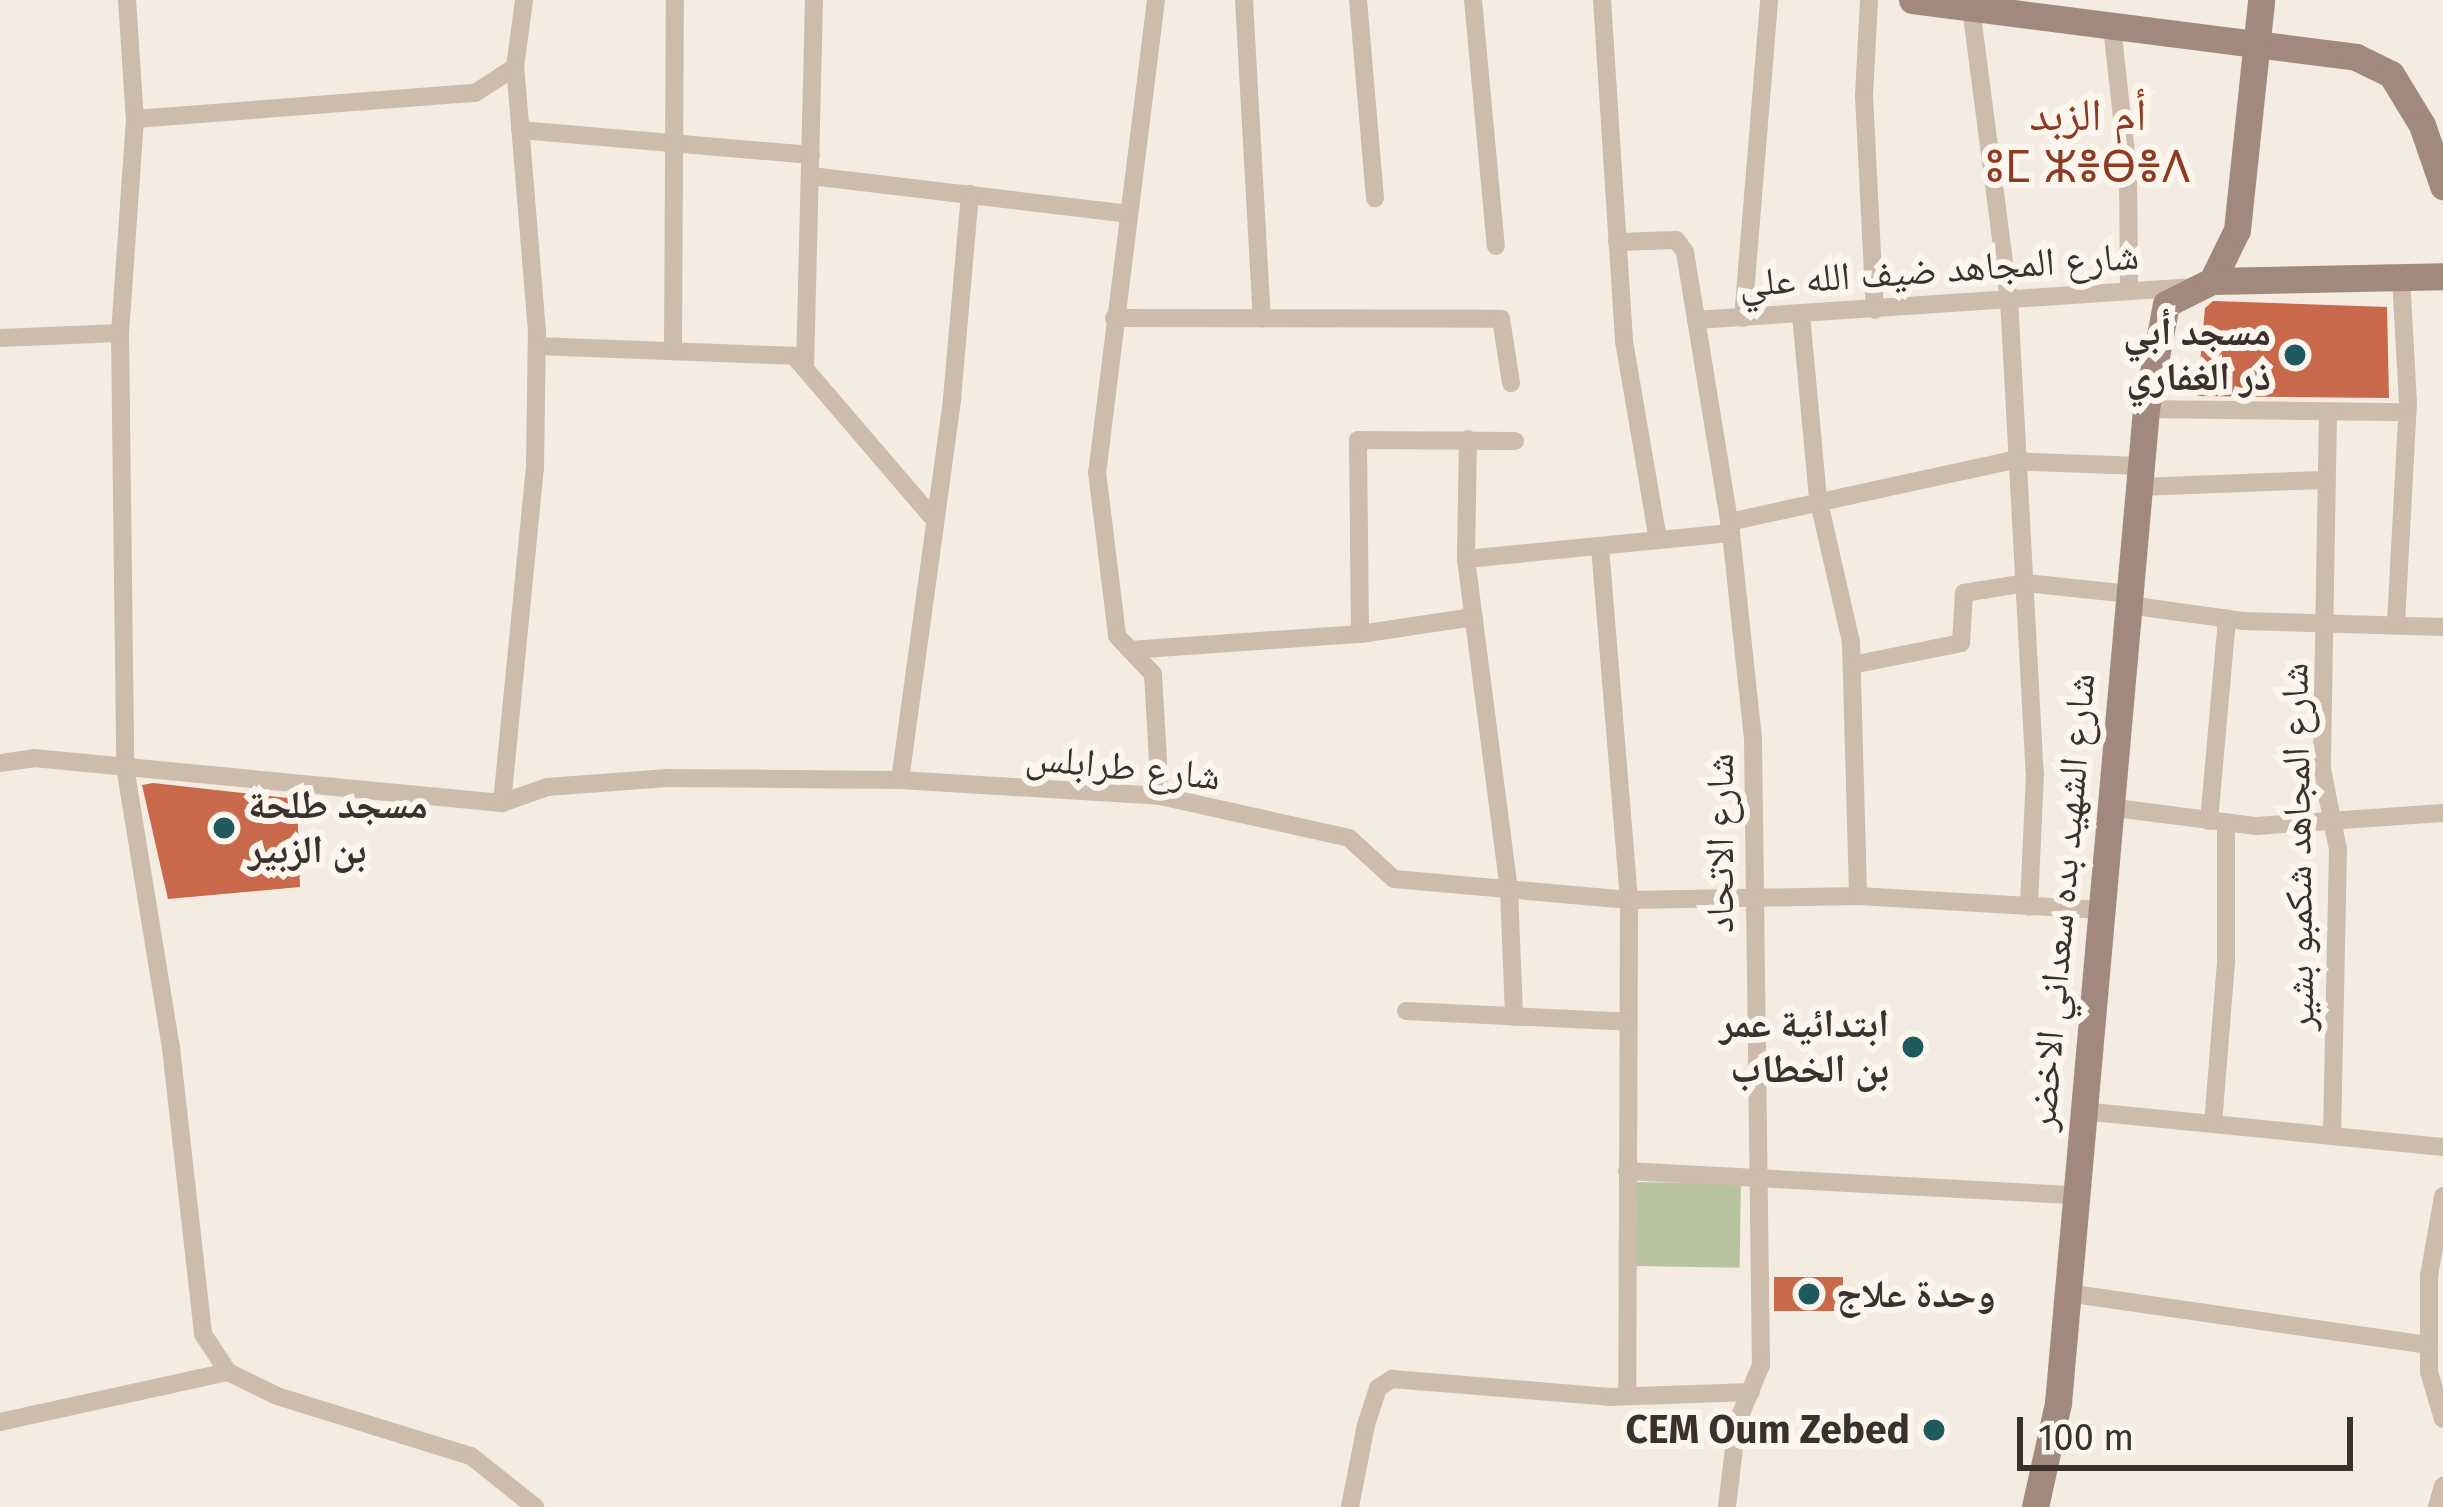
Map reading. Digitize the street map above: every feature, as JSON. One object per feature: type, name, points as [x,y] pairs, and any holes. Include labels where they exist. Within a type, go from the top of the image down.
[{"type":"main road","points":[[1912,0],[2356,57],[2392,74],[2422,125],[2443,186]]},
{"type":"main road","name":"شارع الشهيد بده سعداني الاخضر","points":[[2035,1507],[2058,1403],[2098,910],[2146,410],[2188,290],[2237,230],[2260,46],[2260,0]]},
{"type":"main road","points":[[2188,290],[2443,276]]},
{"type":"street","points":[[127,0],[135,119],[120,333],[125,766],[171,1048],[202,1334],[228,1372],[277,1396],[471,1456],[535,1507]]},
{"type":"street","points":[[502,803],[532,549],[537,346],[515,67],[524,0]]},
{"type":"street","points":[[673,351],[675,0]]},
{"type":"street","points":[[805,369],[814,0]]},
{"type":"street","points":[[1156,0],[1097,472],[1117,636],[1153,674],[1160,796]]},
{"type":"street","points":[[1244,0],[1262,318]]},
{"type":"street","points":[[1358,0],[1375,198]]},
{"type":"street","points":[[1473,0],[1496,245]]},
{"type":"street","points":[[1602,0],[1624,341],[1658,541]]},
{"type":"street","points":[[1743,318],[1769,0]]},
{"type":"street","points":[[1869,0],[1864,96],[1875,310]]},
{"type":"street","points":[[1971,4],[2009,299],[2012,461],[2026,583],[2035,773],[2029,907]]},
{"type":"street","points":[[2112,27],[2128,171],[2129,288]]},
{"type":"street","points":[[135,119],[475,93],[515,67]]},
{"type":"street","points":[[520,130],[811,155]]},
{"type":"street","points":[[811,176],[1128,214]]},
{"type":"street","points":[[900,781],[931,516],[952,399],[970,194]]},
{"type":"street","name":"شارع الاتحاد","points":[[1617,242],[1682,244],[1730,527],[1753,739],[1761,1365],[1736,1423],[1727,1507]]},
{"type":"street","points":[[2396,623],[2407,412],[2402,277]]},
{"type":"street","name":"شارع المجاهد ضيف الله علي","points":[[1696,320],[2129,288],[2188,290]]},
{"type":"street","points":[[1801,315],[1818,498],[1852,665],[1858,896]]},
{"type":"street","points":[[1114,317],[1501,320],[1511,383]]},
{"type":"street","points":[[0,338],[120,333]]},
{"type":"street","points":[[537,346],[794,356],[931,516]]},
{"type":"street","points":[[2146,410],[2407,412]]},
{"type":"street","name":"شارع المجاهد شكمبو بشير","points":[[2328,413],[2324,480],[2329,622],[2322,769],[2338,849],[2332,1136]]},
{"type":"street","points":[[1468,439],[1466,559],[1509,890],[1514,1017]]},
{"type":"street","points":[[1360,634],[1355,443],[1515,441]]},
{"type":"street","points":[[1466,559],[1658,541],[1730,527],[1818,498],[2012,461],[2140,477],[2324,480]]},
{"type":"street","points":[[1600,547],[1629,901],[1627,1396]]},
{"type":"street","points":[[1852,665],[1956,647],[1963,639],[1964,593],[2026,583],[2227,619],[2443,627]]},
{"type":"street","points":[[1130,650],[1360,634],[1474,617]]},
{"type":"street","points":[[2213,1124],[2227,619]]},
{"type":"street","name":"شارع طرابلس","points":[[0,763],[125,766],[502,803],[547,787],[668,778],[900,781],[1160,796],[1349,838],[1394,879],[1629,901],[1858,896],[2098,910]]},
{"type":"street","points":[[2108,807],[2218,822],[2443,813]]},
{"type":"street","points":[[1406,1012],[1628,1022]]},
{"type":"street","points":[[2082,1111],[2443,1147]]},
{"type":"street","points":[[1627,1171],[2075,1195]]},
{"type":"street","points":[[2443,1196],[2436,1315],[2429,1345],[2443,1419]]},
{"type":"street","points":[[2067,1293],[2429,1345]]},
{"type":"street","points":[[0,1421],[228,1372]]},
{"type":"street","points":[[1350,1507],[1366,1425],[1378,1388],[1391,1379],[1627,1396],[1751,1392]]},
{"type":"street","points":[[2437,1507],[2443,1486]]},
{"type":"green space","points":[[1637,1182],[1741,1184],[1740,1268],[1636,1266]]},
{"type":"building","name":"مسجد أبي ذر الغفاري","points":[[2213,301],[2387,307],[2389,398],[2197,396],[2205,308]]},
{"type":"building","name":"مسجد طلحة بن الزبير","points":[[142,785],[297,799],[300,887],[168,899]]},
{"type":"building","name":"وحدة علاج","points":[[1774,1277],[1843,1277],[1843,1311],[1774,1311]]},
{"type":"place","name":"مسجد أبي ذر الغفاري","points":[[2295,355]]},
{"type":"place","name":"مسجد طلحة بن الزبير","points":[[224,828]]},
{"type":"place","name":"ابتدائية عمر بن الخطاب","points":[[1913,1047]]},
{"type":"place","name":"وحدة علاج","points":[[1809,1294]]},
{"type":"place","name":"CEM Oum Zebed","points":[[1934,1430]]},
{"type":"district","name":"أم الزبد ⵓⵎ ⵣⴻⴱⴻⴷ","points":[[2088,142]]}]
